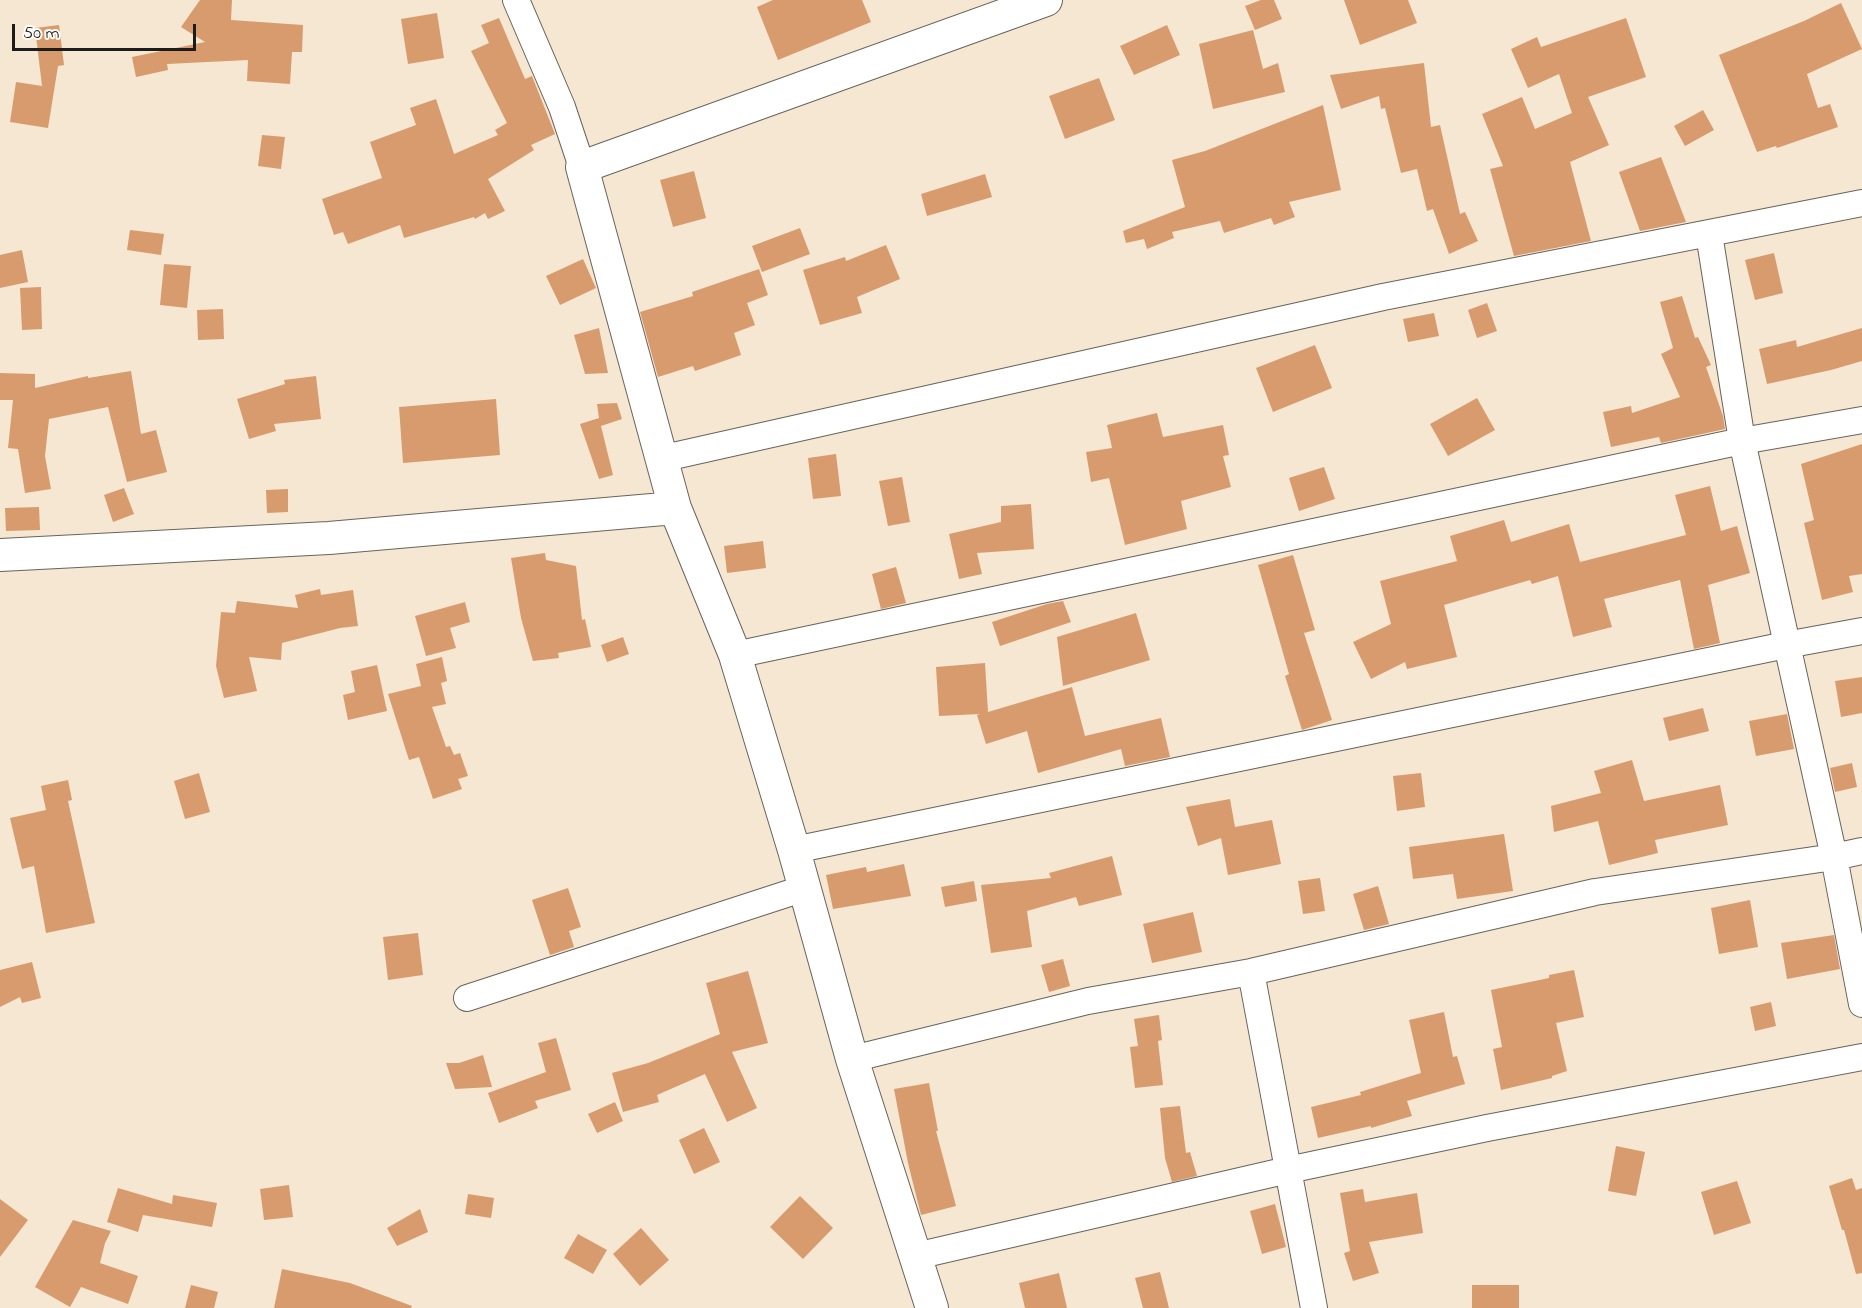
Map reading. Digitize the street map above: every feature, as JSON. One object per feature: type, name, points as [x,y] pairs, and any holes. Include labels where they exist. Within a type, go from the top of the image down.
[{"type":"street","points":[[516,0],[562,107],[582,167],[675,508],[735,656],[794,850],[852,1059],[932,1308]]},
{"type":"street","points":[[582,167],[1046,0]]},
{"type":"street","points":[[660,459],[1383,297],[1862,203]]},
{"type":"street","points":[[1709,234],[1742,441],[1834,857],[1862,1004]]},
{"type":"street","points":[[735,656],[1742,441],[1862,420]]},
{"type":"street","points":[[0,555],[328,538],[675,508]]},
{"type":"street","points":[[794,850],[1862,631]]},
{"type":"street","points":[[852,1059],[1088,1001],[1251,972],[1594,892],[1862,851]]},
{"type":"street","points":[[467,998],[805,888]]},
{"type":"street","points":[[1251,972],[1314,1308]]},
{"type":"street","points":[[916,1256],[1288,1170],[1487,1128],[1862,1057]]},
{"type":"building","points":[[200,0],[232,0],[231,20],[303,25],[302,52],[292,52],[290,84],[247,81],[248,60],[167,64],[168,70],[136,77],[132,57],[205,42],[181,27]]},
{"type":"building","points":[[773,0],[862,0],[871,22],[778,60],[757,7]]},
{"type":"building","points":[[1261,0],[1274,0],[1282,19],[1255,30],[1245,6]]},
{"type":"building","points":[[1344,0],[1408,0],[1417,23],[1360,45]]},
{"type":"building","points":[[1841,3],[1862,49],[1807,74],[1818,108],[1830,104],[1838,127],[1777,148],[1776,146],[1757,152],[1719,55],[1804,21]]},
{"type":"building","points":[[437,13],[444,58],[408,64],[401,19]]},
{"type":"building","points":[[499,18],[525,79],[532,76],[555,134],[531,145],[534,150],[488,179],[505,211],[488,219],[485,213],[475,219],[474,217],[404,238],[400,225],[348,244],[343,232],[334,235],[322,199],[382,178],[370,142],[416,125],[410,108],[436,99],[454,154],[498,135],[495,130],[507,123],[471,51],[489,43],[481,25]]},
{"type":"building","points":[[1626,18],[1646,77],[1588,97],[1609,145],[1570,162],[1591,241],[1514,256],[1490,169],[1503,166],[1482,114],[1522,97],[1535,129],[1572,113],[1559,74],[1528,88],[1511,49],[1537,37],[1541,47]]},
{"type":"building","points":[[59,25],[64,65],[58,66],[48,128],[10,122],[16,82],[42,86],[35,28]]},
{"type":"building","points":[[1167,25],[1180,55],[1134,75],[1120,46]]},
{"type":"building","points":[[1253,30],[1263,69],[1278,63],[1285,92],[1213,109],[1199,44]]},
{"type":"building","points":[[1424,63],[1431,127],[1440,125],[1460,214],[1465,212],[1478,241],[1449,254],[1433,209],[1427,211],[1417,169],[1401,173],[1385,108],[1381,109],[1379,96],[1341,109],[1330,75]]},
{"type":"building","points":[[1099,78],[1115,120],[1065,139],[1049,96]]},
{"type":"building","points":[[1323,105],[1341,190],[1289,202],[1295,217],[1274,225],[1271,218],[1224,233],[1220,221],[1172,232],[1174,238],[1147,249],[1144,239],[1126,243],[1123,231],[1185,207],[1172,160],[1205,151]]},
{"type":"building","points":[[1703,110],[1714,130],[1685,146],[1674,126]]},
{"type":"building","points":[[262,135],[285,137],[281,169],[258,166]]},
{"type":"building","points":[[1661,157],[1686,222],[1640,231],[1619,172]]},
{"type":"building","points":[[694,171],[706,218],[673,227],[660,180]]},
{"type":"building","points":[[985,174],[992,197],[927,216],[921,194]]},
{"type":"building","points":[[800,228],[810,254],[762,272],[752,246]]},
{"type":"building","points":[[130,230],[164,234],[161,255],[127,250]]},
{"type":"building","points":[[886,245],[900,279],[857,297],[862,313],[820,325],[803,270],[845,257],[846,261]]},
{"type":"building","points":[[22,250],[28,282],[0,288],[0,255]]},
{"type":"building","points":[[1774,253],[1783,293],[1755,300],[1745,260]]},
{"type":"building","points":[[583,259],[596,288],[560,305],[546,276]]},
{"type":"building","points":[[164,264],[191,266],[187,308],[160,305]]},
{"type":"building","points":[[759,269],[768,295],[747,303],[755,325],[734,333],[741,355],[695,371],[693,366],[658,377],[640,312],[693,296],[692,292]]},
{"type":"building","points":[[41,287],[42,329],[22,330],[20,288]]},
{"type":"building","points":[[1682,296],[1695,338],[1698,337],[1711,365],[1706,367],[1723,416],[1725,429],[1661,443],[1659,437],[1611,447],[1603,412],[1631,406],[1632,413],[1680,397],[1661,354],[1673,348],[1660,302]]},
{"type":"building","points":[[1487,303],[1497,331],[1477,338],[1468,310]]},
{"type":"building","points":[[223,309],[224,339],[198,340],[197,310]]},
{"type":"building","points":[[1434,313],[1439,336],[1408,342],[1403,319]]},
{"type":"building","points":[[599,328],[608,373],[585,374],[574,335]]},
{"type":"building","points":[[1862,328],[1862,361],[1767,384],[1759,349],[1796,340],[1797,347]]},
{"type":"building","points":[[1315,345],[1332,388],[1273,412],[1256,368]]},
{"type":"building","points":[[131,371],[141,434],[156,430],[167,472],[127,482],[108,407],[49,419],[45,456],[51,489],[25,493],[18,449],[8,448],[13,400],[0,400],[0,373],[35,374],[35,388],[88,376],[88,378]]},
{"type":"building","points":[[316,376],[321,419],[274,424],[276,431],[249,439],[237,399],[285,384],[284,380]]},
{"type":"building","points":[[1477,398],[1495,430],[1448,456],[1430,424]]},
{"type":"building","points":[[496,399],[500,455],[403,463],[399,407]]},
{"type":"building","points":[[617,403],[622,419],[601,426],[613,475],[599,479],[580,424],[599,418],[597,404]]},
{"type":"building","points":[[1157,413],[1163,437],[1223,425],[1229,455],[1223,456],[1231,487],[1181,501],[1187,529],[1125,545],[1109,478],[1091,482],[1086,452],[1112,448],[1107,425]]},
{"type":"building","points":[[1862,444],[1862,574],[1849,576],[1853,592],[1822,600],[1804,523],[1814,520],[1801,464]]},
{"type":"building","points":[[836,454],[841,496],[813,499],[808,458]]},
{"type":"building","points":[[1324,467],[1335,499],[1299,511],[1289,478]]},
{"type":"building","points":[[902,477],[910,522],[888,526],[879,481]]},
{"type":"building","points":[[1710,486],[1721,531],[1737,526],[1750,573],[1708,585],[1720,643],[1694,649],[1680,580],[1604,599],[1612,627],[1573,637],[1558,576],[1532,584],[1530,580],[1444,605],[1457,657],[1407,669],[1405,662],[1371,679],[1353,642],[1391,624],[1380,581],[1457,561],[1450,536],[1504,520],[1511,542],[1569,524],[1580,562],[1686,535],[1675,495]]},
{"type":"building","points":[[124,488],[134,514],[113,522],[104,495]]},
{"type":"building","points":[[288,489],[288,512],[267,513],[266,490]]},
{"type":"building","points":[[1031,504],[1034,549],[977,553],[982,574],[959,579],[949,534],[1001,522],[1001,506]]},
{"type":"building","points":[[39,507],[40,530],[6,531],[5,508]]},
{"type":"building","points":[[763,541],[766,568],[727,573],[724,546]]},
{"type":"building","points":[[545,553],[546,560],[576,566],[582,620],[585,619],[591,647],[558,653],[559,658],[533,661],[521,618],[511,558]]},
{"type":"building","points":[[1293,555],[1315,630],[1304,633],[1332,720],[1302,730],[1285,676],[1289,674],[1258,565]]},
{"type":"building","points":[[896,567],[906,603],[881,609],[872,574]]},
{"type":"building","points":[[320,589],[321,595],[353,590],[358,626],[340,628],[282,643],[281,660],[249,657],[257,691],[224,698],[216,666],[221,612],[235,613],[237,601],[298,608],[295,595]]},
{"type":"building","points":[[1063,601],[1071,622],[1000,646],[992,622]]},
{"type":"building","points":[[465,602],[470,622],[450,628],[456,648],[426,656],[415,616]]},
{"type":"building","points":[[1136,613],[1150,660],[1063,686],[1057,637]]},
{"type":"building","points":[[623,637],[629,654],[607,662],[601,645]]},
{"type":"building","points":[[442,657],[447,681],[441,683],[446,704],[432,707],[446,747],[450,746],[454,755],[460,753],[468,776],[458,779],[462,789],[433,799],[419,757],[409,760],[388,694],[421,686],[416,664]]},
{"type":"building","points":[[985,663],[988,712],[1072,687],[1085,736],[1161,718],[1170,757],[1125,766],[1121,749],[1038,773],[1027,731],[986,744],[977,715],[980,714],[939,716],[936,667]]},
{"type":"building","points":[[377,665],[387,711],[348,720],[343,695],[355,692],[351,671]]},
{"type":"building","points":[[1862,677],[1862,713],[1841,717],[1835,681]]},
{"type":"building","points":[[1703,708],[1709,731],[1669,741],[1663,718]]},
{"type":"building","points":[[1787,714],[1794,749],[1756,756],[1749,721]]},
{"type":"building","points":[[1632,760],[1644,801],[1720,785],[1728,825],[1655,840],[1658,853],[1609,865],[1598,821],[1554,832],[1551,806],[1601,793],[1594,771]]},
{"type":"building","points":[[1852,763],[1857,787],[1835,792],[1830,768]]},
{"type":"building","points":[[199,773],[210,812],[185,819],[174,781]]},
{"type":"building","points":[[1421,773],[1425,807],[1397,811],[1393,776]]},
{"type":"building","points":[[68,780],[72,800],[68,801],[95,923],[46,933],[34,866],[22,869],[10,818],[46,810],[41,786]]},
{"type":"building","points":[[1230,799],[1235,827],[1272,820],[1281,864],[1228,875],[1221,838],[1198,846],[1186,807]]},
{"type":"building","points":[[1504,834],[1513,891],[1457,899],[1453,874],[1413,879],[1409,847]]},
{"type":"building","points":[[1112,856],[1122,895],[1079,906],[1076,897],[1027,911],[1032,947],[991,953],[981,885],[1051,878],[1049,873]]},
{"type":"building","points":[[904,864],[911,896],[833,909],[826,875],[866,867],[867,872]]},
{"type":"building","points":[[1320,878],[1325,911],[1303,914],[1298,881]]},
{"type":"building","points":[[974,881],[977,901],[945,907],[941,887]]},
{"type":"building","points":[[1378,886],[1389,924],[1364,930],[1353,894]]},
{"type":"building","points":[[568,888],[581,927],[569,931],[574,947],[550,955],[532,900]]},
{"type":"building","points":[[1750,900],[1758,947],[1719,954],[1711,908]]},
{"type":"building","points":[[1193,912],[1202,952],[1152,963],[1143,924]]},
{"type":"building","points":[[418,933],[423,975],[388,980],[383,937]]},
{"type":"building","points":[[1834,935],[1840,969],[1787,979],[1781,943]]},
{"type":"building","points":[[1063,959],[1070,986],[1049,992],[1041,965]]},
{"type":"building","points":[[32,962],[41,998],[22,1003],[20,997],[0,1007],[0,970]]},
{"type":"building","points":[[1574,970],[1584,1017],[1556,1023],[1567,1071],[1552,1076],[1552,1078],[1501,1090],[1493,1049],[1502,1047],[1491,990],[1549,978],[1549,975]]},
{"type":"building","points":[[748,971],[768,1043],[732,1052],[757,1108],[727,1122],[705,1074],[657,1095],[659,1102],[623,1112],[612,1073],[648,1063],[720,1034],[706,983]]},
{"type":"building","points":[[1771,1002],[1776,1026],[1755,1031],[1750,1007]]},
{"type":"building","points":[[1444,1012],[1453,1057],[1457,1056],[1465,1084],[1407,1101],[1412,1116],[1371,1128],[1371,1126],[1318,1138],[1311,1107],[1361,1095],[1360,1092],[1421,1073],[1409,1020]]},
{"type":"building","points":[[1159,1015],[1162,1040],[1158,1041],[1163,1085],[1135,1088],[1130,1047],[1138,1046],[1134,1019]]},
{"type":"building","points":[[556,1038],[571,1090],[535,1101],[538,1108],[499,1123],[488,1093],[546,1072],[538,1043]]},
{"type":"building","points":[[483,1055],[492,1087],[455,1089],[446,1063],[459,1063]]},
{"type":"building","points":[[929,1083],[938,1131],[936,1131],[956,1206],[921,1215],[908,1163],[894,1089]]},
{"type":"building","points":[[615,1102],[623,1121],[597,1133],[588,1114]]},
{"type":"building","points":[[1180,1106],[1186,1153],[1190,1152],[1197,1176],[1172,1182],[1165,1158],[1160,1108]]},
{"type":"building","points":[[704,1128],[720,1162],[694,1174],[679,1140]]},
{"type":"building","points":[[1616,1146],[1645,1152],[1636,1196],[1608,1191]]},
{"type":"building","points":[[1852,1178],[1856,1190],[1862,1188],[1862,1273],[1856,1274],[1829,1186]]},
{"type":"building","points":[[1737,1181],[1751,1223],[1714,1235],[1701,1192]]},
{"type":"building","points":[[289,1185],[293,1217],[264,1220],[260,1189]]},
{"type":"building","points":[[118,1188],[172,1204],[173,1195],[217,1203],[212,1227],[143,1215],[138,1232],[107,1222]]},
{"type":"building","points":[[1363,1189],[1365,1202],[1417,1193],[1423,1233],[1369,1242],[1379,1273],[1353,1281],[1344,1253],[1350,1251],[1340,1193]]},
{"type":"building","points":[[468,1194],[494,1198],[491,1218],[465,1214]]},
{"type":"building","points":[[800,1196],[833,1228],[803,1259],[770,1227]]},
{"type":"building","points":[[0,1199],[28,1220],[0,1257]]},
{"type":"building","points":[[1275,1204],[1286,1247],[1262,1254],[1250,1211]]},
{"type":"building","points":[[420,1209],[428,1232],[397,1246],[387,1228]]},
{"type":"building","points":[[73,1220],[111,1231],[100,1263],[138,1276],[128,1304],[81,1287],[70,1307],[35,1287]]},
{"type":"building","points":[[641,1228],[669,1260],[640,1286],[613,1254]]},
{"type":"building","points":[[578,1234],[607,1250],[593,1274],[564,1258]]},
{"type":"building","points":[[282,1269],[350,1283],[412,1306],[411,1308],[274,1308]]},
{"type":"building","points":[[1160,1272],[1169,1308],[1143,1308],[1135,1278]]},
{"type":"building","points":[[1059,1273],[1067,1308],[1025,1308],[1019,1283]]},
{"type":"building","points":[[191,1285],[218,1292],[214,1308],[185,1308]]},
{"type":"building","points":[[1472,1285],[1519,1285],[1519,1308],[1472,1308]]}]
